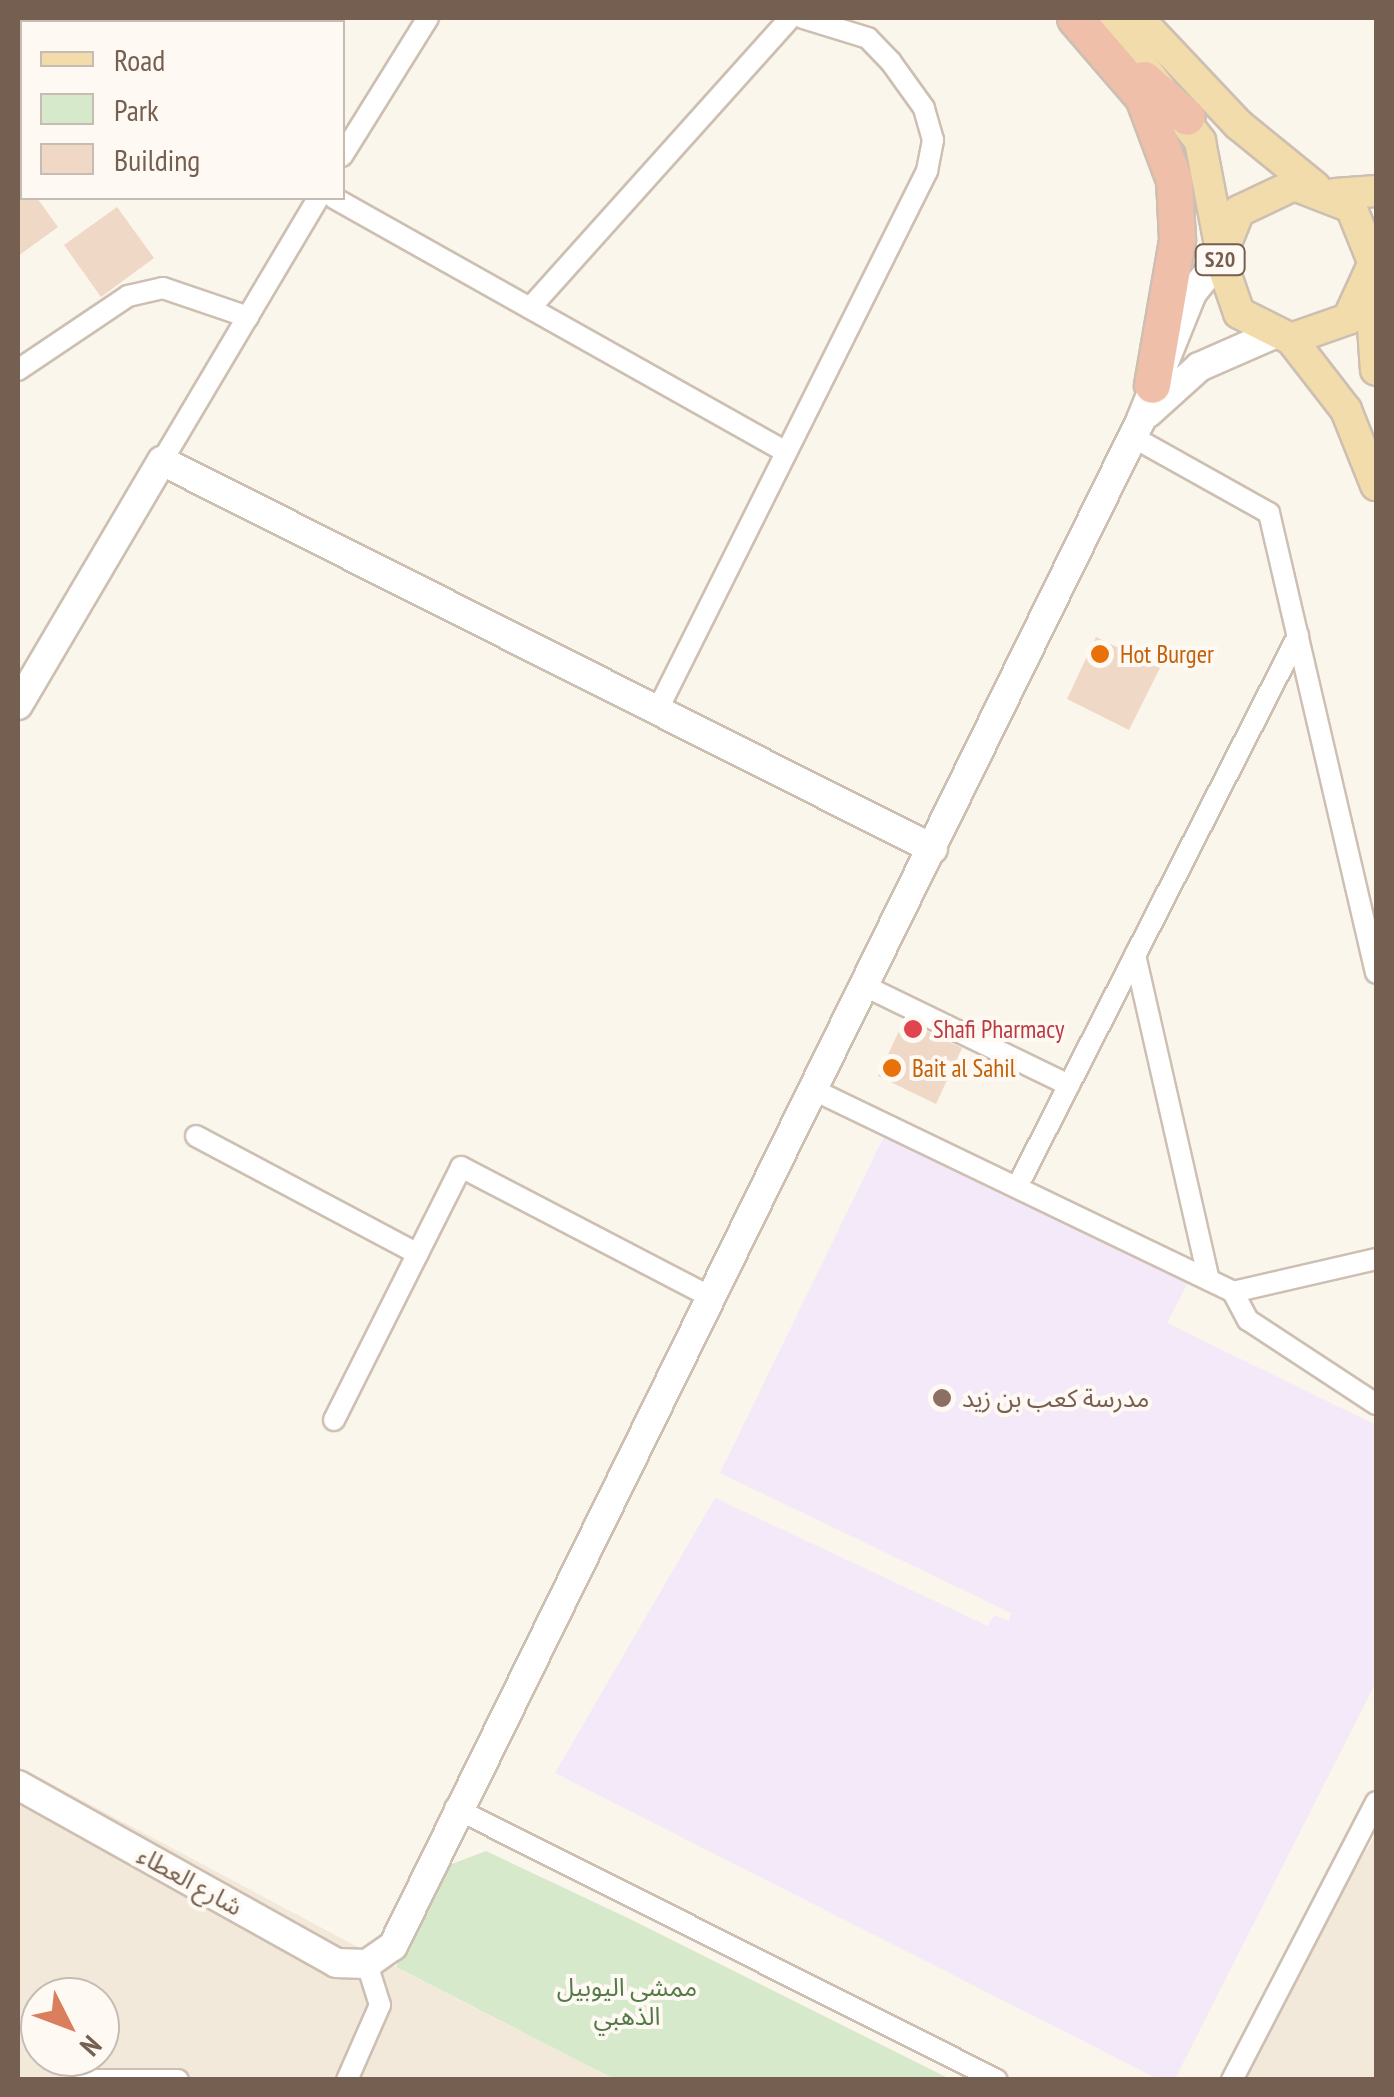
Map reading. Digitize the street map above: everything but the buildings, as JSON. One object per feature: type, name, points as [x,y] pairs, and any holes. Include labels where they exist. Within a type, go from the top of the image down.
[{"type":"highway","points":[[1075,18],[1142,97],[1174,180],[1177,240],[1152,386]]},
{"type":"highway","points":[[1085,18],[1187,116]]},
{"type":"main road","name":"S20","points":[[1106,18],[1187,116],[1209,167],[1220,254],[1239,313],[1282,337],[1346,410],[1376,485]]},
{"type":"main road","points":[[1138,18],[1239,125],[1364,224],[1373,269],[1376,370]]},
{"type":"main road","points":[[1325,191],[1376,190]]},
{"type":"main road","name":"S20","points":[[1220,254],[1254,197],[1325,191]]},
{"type":"main road","points":[[1282,337],[1340,325],[1373,269]]},
{"type":"street","points":[[350,126],[428,18]]},
{"type":"street","points":[[530,308],[790,18]]},
{"type":"street","points":[[658,710],[927,171],[933,140],[924,108],[868,38],[803,18]]},
{"type":"street","points":[[18,705],[317,200]]},
{"type":"street","points":[[338,200],[786,452]]},
{"type":"street","points":[[347,2080],[380,2005],[366,1964],[393,1946],[455,1808],[706,1294],[932,849],[1137,430],[1192,294],[1220,254]]},
{"type":"street","points":[[18,370],[128,296],[163,288],[248,317]]},
{"type":"street","points":[[1137,430],[1198,367],[1282,337]]},
{"type":"street","points":[[1137,430],[1266,507],[1376,972]]},
{"type":"street","points":[[162,461],[932,849]]},
{"type":"street","points":[[1017,1188],[1298,636]]},
{"type":"street","points":[[1135,955],[1209,1280]]},
{"type":"street","points":[[863,985],[1069,1085]]},
{"type":"street","points":[[810,1088],[1233,1292],[1248,1320],[1376,1404]]},
{"type":"street","points":[[196,1136],[418,1254]]},
{"type":"street","points":[[334,1420],[461,1168],[706,1294]]},
{"type":"street","points":[[1233,1292],[1376,1259]]},
{"type":"street","name":"شارع العطاء","points":[[18,1785],[336,1962],[366,1964]]},
{"type":"street","points":[[1232,2080],[1376,1802]]},
{"type":"street","points":[[455,1808],[997,2080]]},
{"type":"street","points":[[85,2080],[178,2080]]},
{"type":"shaded area","points":[[890,1124],[1188,1282],[1167,1323],[1376,1425],[1376,1682],[1175,2079],[1158,2079],[555,1773],[715,1498],[988,1626],[994,1615],[1009,1621],[1011,1613],[720,1473]]},
{"type":"shaded area","points":[[18,1766],[403,1971],[614,2079],[18,2079]]},
{"type":"shaded area","points":[[1376,1834],[1376,2079],[1230,2079]]},
{"type":"green space","name":"ممشى اليوبيل الذهبي","points":[[486,1851],[950,2079],[614,2079],[396,1967],[444,1867]]},
{"type":"place","name":"Hot Burger","points":[[1100,654]]},
{"type":"place","name":"Shafi Pharmacy","points":[[913,1029]]},
{"type":"place","name":"Bait al Sahil","points":[[892,1068]]},
{"type":"place","name":"مدرسة كعب بن زيد","points":[[942,1398]]}]
